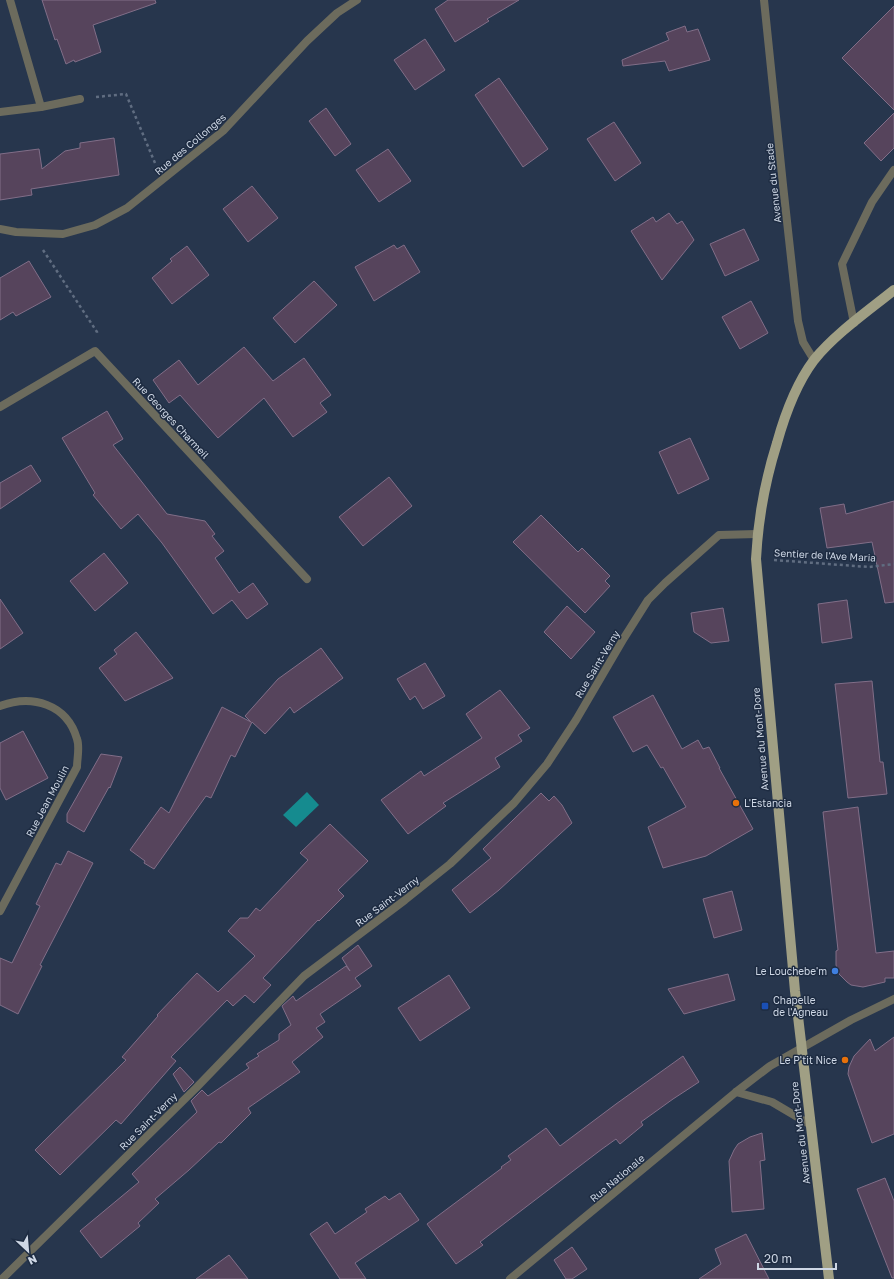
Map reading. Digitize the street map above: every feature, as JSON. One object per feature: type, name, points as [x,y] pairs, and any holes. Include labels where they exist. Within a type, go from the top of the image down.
[{"type":"main road","name":"Avenue du Mont-Dore","points":[[829,1279],[794,983],[756,559],[757,534],[767,477],[785,414],[797,388],[814,360],[833,341],[894,290]]},
{"type":"street","points":[[10,0],[41,107]]},
{"type":"street","name":"Rue des Collonges","points":[[0,229],[16,232],[63,234],[96,225],[127,208],[224,132],[307,41],[337,13],[358,0]]},
{"type":"street","name":"Avenue du Stade","points":[[764,0],[798,321],[803,342],[814,360]]},
{"type":"street","points":[[0,112],[41,107],[80,99]]},
{"type":"street","points":[[854,323],[842,264],[872,202],[894,170]]},
{"type":"street","points":[[0,407],[95,351]]},
{"type":"street","name":"Rue Georges Charmeil","points":[[95,351],[307,579]]},
{"type":"street","name":"Rue Saint-Verny","points":[[2,1279],[196,1088],[304,976],[450,864],[514,803],[547,764],[576,720],[648,600],[665,583],[719,535],[757,534]]},
{"type":"street","name":"Rue Jean Moulin","points":[[0,706],[20,701],[40,702],[56,709],[72,724],[78,741],[77,767],[0,911]]},
{"type":"street","name":"Rue Nationale","points":[[510,1279],[736,1092],[770,1066],[851,1020],[894,999]]},
{"type":"street","points":[[736,1092],[772,1102],[811,1125]]},
{"type":"path","points":[[80,99],[126,94],[162,181]]},
{"type":"path","points":[[34,233],[47,257],[97,332],[95,351]]},
{"type":"path","name":"Sentier de l'Ave Maria","points":[[756,559],[834,565],[870,566],[894,564]]},
{"type":"shaded area","points":[[307,792],[319,805],[296,827],[283,815]]},
{"type":"building","points":[[42,0],[155,0],[156,3],[93,25],[101,52],[66,64],[57,39],[55,40]]},
{"type":"building","points":[[448,0],[519,0],[487,19],[489,21],[455,42],[435,9]]},
{"type":"building","points":[[894,6],[894,110],[842,58]]},
{"type":"building","points":[[685,26],[687,32],[698,29],[710,60],[669,71],[665,61],[623,66],[622,60],[669,40],[666,33]]},
{"type":"building","points":[[425,39],[445,70],[415,90],[394,60]]},
{"type":"building","points":[[499,78],[548,149],[523,167],[475,95]]},
{"type":"building","points":[[326,108],[351,144],[335,156],[309,121]]},
{"type":"building","points":[[894,113],[894,148],[881,161],[864,143]]},
{"type":"building","points":[[614,122],[641,163],[615,181],[587,139]]},
{"type":"building","points":[[114,138],[119,175],[31,189],[32,195],[0,200],[0,154],[39,149],[42,169],[65,151],[80,148],[80,143]]},
{"type":"building","points":[[388,149],[411,181],[379,202],[356,170]]},
{"type":"building","points":[[252,186],[278,218],[248,242],[223,209]]},
{"type":"building","points":[[669,213],[677,224],[682,221],[694,240],[662,280],[631,231],[653,217],[656,222]]},
{"type":"building","points":[[744,229],[759,260],[725,276],[710,244]]},
{"type":"building","points":[[394,245],[397,249],[404,245],[420,272],[374,301],[355,267]]},
{"type":"building","points":[[187,246],[209,275],[172,304],[152,278],[172,261],[170,259]]},
{"type":"building","points":[[29,261],[51,297],[16,316],[13,312],[0,320],[0,278]]},
{"type":"building","points":[[314,281],[337,305],[295,343],[273,318]]},
{"type":"building","points":[[751,301],[768,333],[740,349],[722,317]]},
{"type":"building","points":[[244,347],[273,381],[304,358],[331,395],[320,403],[327,412],[293,437],[264,398],[218,438],[180,395],[169,403],[153,380],[179,360],[198,385]]},
{"type":"building","points":[[107,411],[123,439],[113,445],[167,514],[205,521],[215,534],[212,536],[224,551],[215,558],[239,593],[253,583],[268,604],[247,619],[232,600],[213,614],[162,543],[138,514],[121,529],[93,495],[95,493],[62,438]]},
{"type":"building","points":[[690,438],[709,479],[678,494],[659,452]]},
{"type":"building","points":[[31,465],[41,481],[0,509],[0,483]]},
{"type":"building","points":[[389,477],[412,506],[363,546],[339,517]]},
{"type":"building","points":[[894,501],[894,602],[885,603],[872,542],[827,548],[820,508],[844,504],[846,514]]},
{"type":"building","points":[[541,515],[578,552],[582,548],[610,576],[605,581],[610,586],[585,613],[513,542]]},
{"type":"building","points":[[104,553],[128,583],[95,611],[70,581]]},
{"type":"building","points":[[0,599],[23,633],[0,649]]},
{"type":"building","points":[[847,600],[852,638],[822,643],[818,604]]},
{"type":"building","points":[[567,606],[595,632],[571,659],[544,632]]},
{"type":"building","points":[[723,608],[729,641],[711,643],[694,632],[691,613]]},
{"type":"building","points":[[136,632],[173,678],[125,701],[99,668],[117,654],[114,650]]},
{"type":"building","points":[[321,648],[343,678],[294,713],[290,707],[265,734],[252,722],[235,757],[231,755],[211,798],[206,796],[154,869],[144,863],[145,861],[130,850],[161,807],[169,813],[222,707],[251,722],[245,716],[278,679]]},
{"type":"building","points":[[425,663],[445,696],[423,709],[415,696],[410,700],[397,679]]},
{"type":"building","points":[[872,681],[880,762],[883,762],[887,794],[848,798],[835,684]]},
{"type":"building","points":[[500,690],[530,728],[518,735],[522,741],[495,758],[500,767],[443,803],[446,806],[408,834],[381,800],[421,771],[424,776],[482,738],[466,714]]},
{"type":"building","points":[[653,695],[682,749],[698,740],[703,749],[709,747],[753,829],[706,856],[663,868],[648,827],[686,807],[663,767],[661,768],[647,745],[633,752],[613,717]]},
{"type":"building","points":[[23,731],[48,778],[6,800],[0,788],[0,743]]},
{"type":"building","points":[[101,754],[122,757],[110,788],[109,787],[84,832],[67,822],[67,814]]},
{"type":"building","points":[[541,793],[549,801],[554,796],[562,805],[572,823],[499,890],[470,913],[452,890],[491,858],[483,849]]},
{"type":"building","points":[[858,807],[876,953],[894,951],[894,978],[885,978],[885,982],[863,987],[851,985],[847,982],[839,974],[836,965],[836,951],[838,950],[823,812]]},
{"type":"building","points":[[330,824],[368,861],[338,890],[344,896],[319,921],[318,920],[263,978],[271,985],[254,1003],[245,995],[233,1006],[227,1000],[171,1057],[176,1061],[121,1124],[116,1120],[60,1175],[35,1150],[126,1060],[122,1057],[158,1016],[157,1015],[197,973],[218,992],[255,956],[228,931],[240,918],[248,918],[256,908],[260,911],[308,860],[300,853]]},
{"type":"building","points":[[68,851],[93,863],[40,965],[42,966],[18,1014],[0,1005],[0,958],[12,963],[40,906],[36,904],[56,863],[61,865]]},
{"type":"building","points":[[732,891],[742,930],[714,938],[703,899]]},
{"type":"building","points":[[358,945],[372,966],[355,978],[361,986],[320,1014],[325,1022],[316,1028],[323,1037],[292,1062],[300,1072],[248,1108],[251,1113],[221,1143],[219,1142],[155,1199],[159,1203],[138,1223],[140,1226],[101,1258],[80,1231],[139,1182],[132,1174],[197,1112],[191,1101],[202,1090],[208,1096],[249,1068],[246,1064],[259,1056],[257,1054],[279,1040],[279,1034],[291,1025],[282,1006],[293,996],[296,1001],[346,966],[350,971],[342,958]]},
{"type":"building","points":[[728,974],[735,1000],[684,1014],[668,989]]},
{"type":"building","points":[[449,975],[470,1008],[420,1041],[398,1008]]},
{"type":"building","points":[[894,1037],[894,1134],[872,1143],[848,1074],[849,1067],[854,1056],[870,1039],[875,1051]]},
{"type":"building","points":[[683,1056],[699,1082],[641,1122],[643,1125],[620,1144],[616,1139],[602,1149],[480,1242],[483,1245],[456,1264],[427,1224],[502,1168],[501,1167],[511,1160],[508,1156],[546,1128],[560,1146]]},
{"type":"building","points":[[180,1067],[194,1082],[184,1092],[173,1074]]},
{"type":"building","points":[[762,1133],[765,1160],[760,1161],[764,1209],[732,1212],[729,1161],[738,1144],[750,1137]]},
{"type":"building","points":[[885,1178],[894,1201],[894,1278],[892,1278],[857,1189]]},
{"type":"building","points":[[400,1193],[419,1220],[355,1263],[366,1279],[340,1279],[310,1234],[327,1222],[335,1234],[367,1212],[365,1209],[385,1196],[389,1200]]},
{"type":"building","points":[[746,1234],[769,1279],[699,1279],[721,1264],[715,1249]]},
{"type":"building","points":[[572,1247],[587,1269],[572,1279],[566,1279],[554,1260]]},
{"type":"building","points":[[229,1255],[248,1279],[196,1279]]},
{"type":"place","name":"L'Estancia","points":[[736,803]]},
{"type":"place","name":"Le Louchebe'm","points":[[835,971]]},
{"type":"place","name":"Chapelle de l'Agneau","points":[[765,1006]]},
{"type":"place","name":"Le P'tit Nice","points":[[845,1060]]}]
